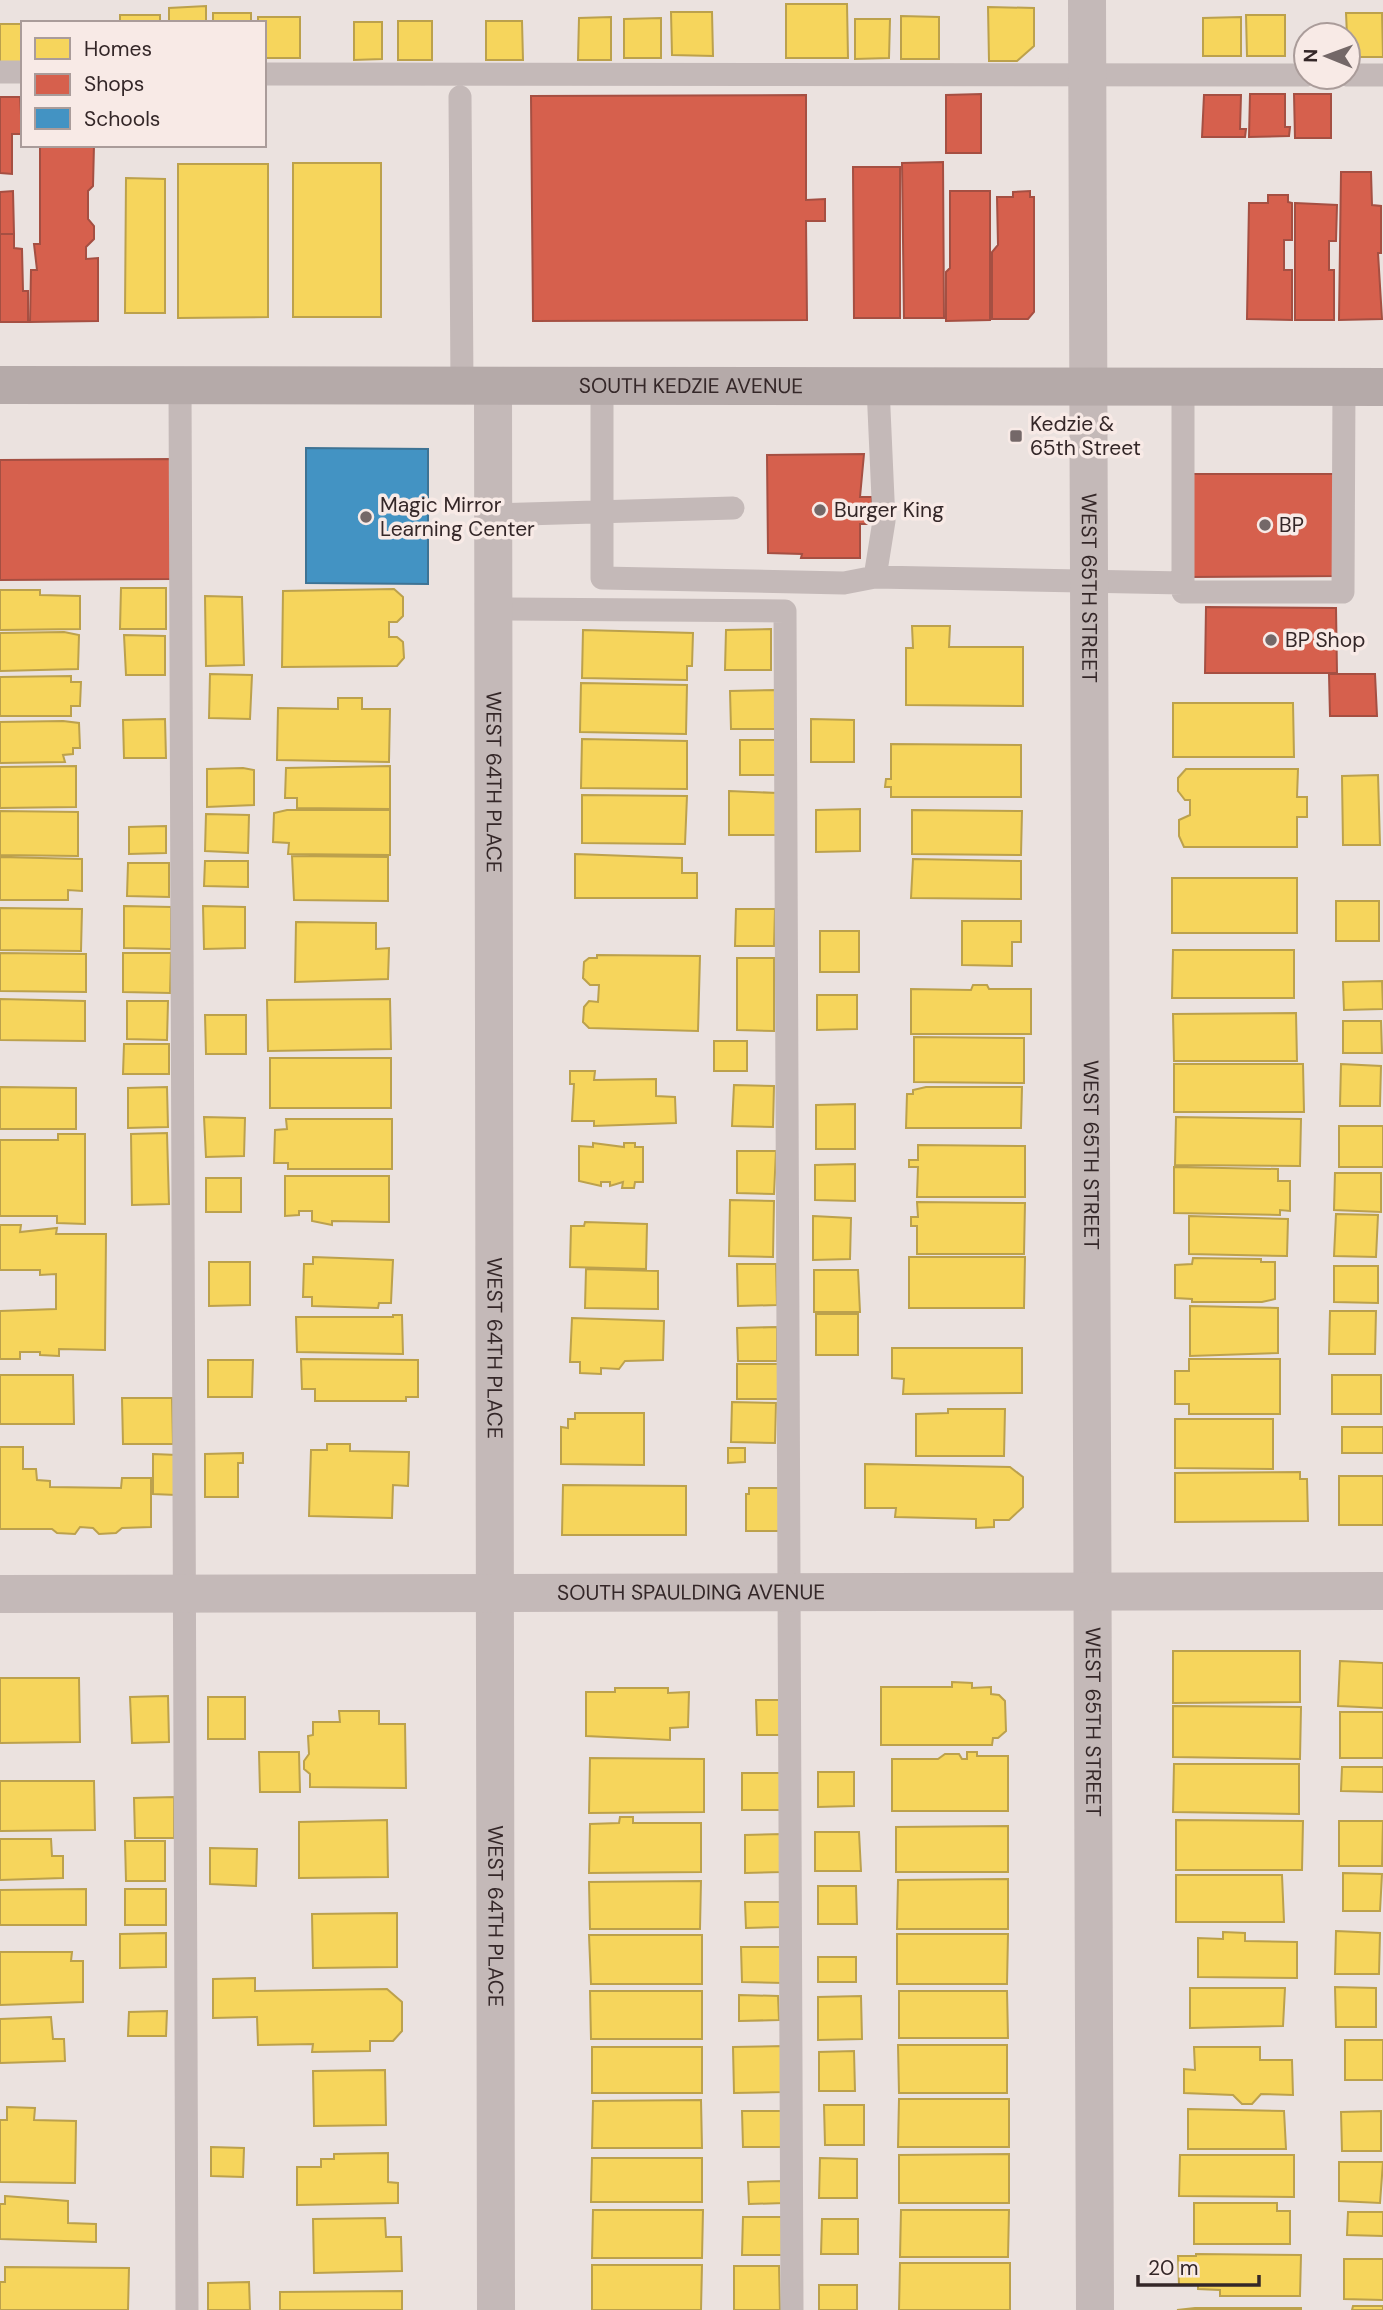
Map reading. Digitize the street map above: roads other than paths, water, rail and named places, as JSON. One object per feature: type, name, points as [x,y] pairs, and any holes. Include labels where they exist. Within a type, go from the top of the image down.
[{"type":"main road","name":"SOUTH KEDZIE AVENUE","points":[[0,385],[1383,387]]},
{"type":"street","name":"WEST 65TH STREET","points":[[1087,0],[1095,2310]]},
{"type":"street","name":"WEST 64TH PLACE","points":[[477,386],[494,515],[495,608],[496,2310]]},
{"type":"street","name":"SOUTH SPAULDING AVENUE","points":[[0,1594],[1383,1591]]},
{"type":"lane","points":[[0,72],[21,72]]},
{"type":"lane","points":[[266,74],[1292,75]]},
{"type":"lane","points":[[1362,75],[1383,75]]},
{"type":"lane","points":[[460,97],[477,386]]},
{"type":"lane","points":[[180,385],[187,2310]]},
{"type":"lane","points":[[602,386],[603,579],[844,583],[875,577],[1183,583]]},
{"type":"lane","points":[[875,577],[884,520],[878,387]]},
{"type":"lane","points":[[1183,387],[1184,592],[1343,592],[1344,387]]},
{"type":"lane","points":[[494,515],[733,508]]},
{"type":"lane","points":[[495,608],[785,611],[792,2310]]},
{"type":"place","name":"Kedzie & 65th Street","points":[[1016,436]]},
{"type":"place","name":"Burger King","points":[[820,510]]},
{"type":"place","name":"Magic Mirror Learning Center","points":[[366,517]]},
{"type":"place","name":"BP","points":[[1265,525]]},
{"type":"place","name":"BP Shop","points":[[1271,640]]}]
